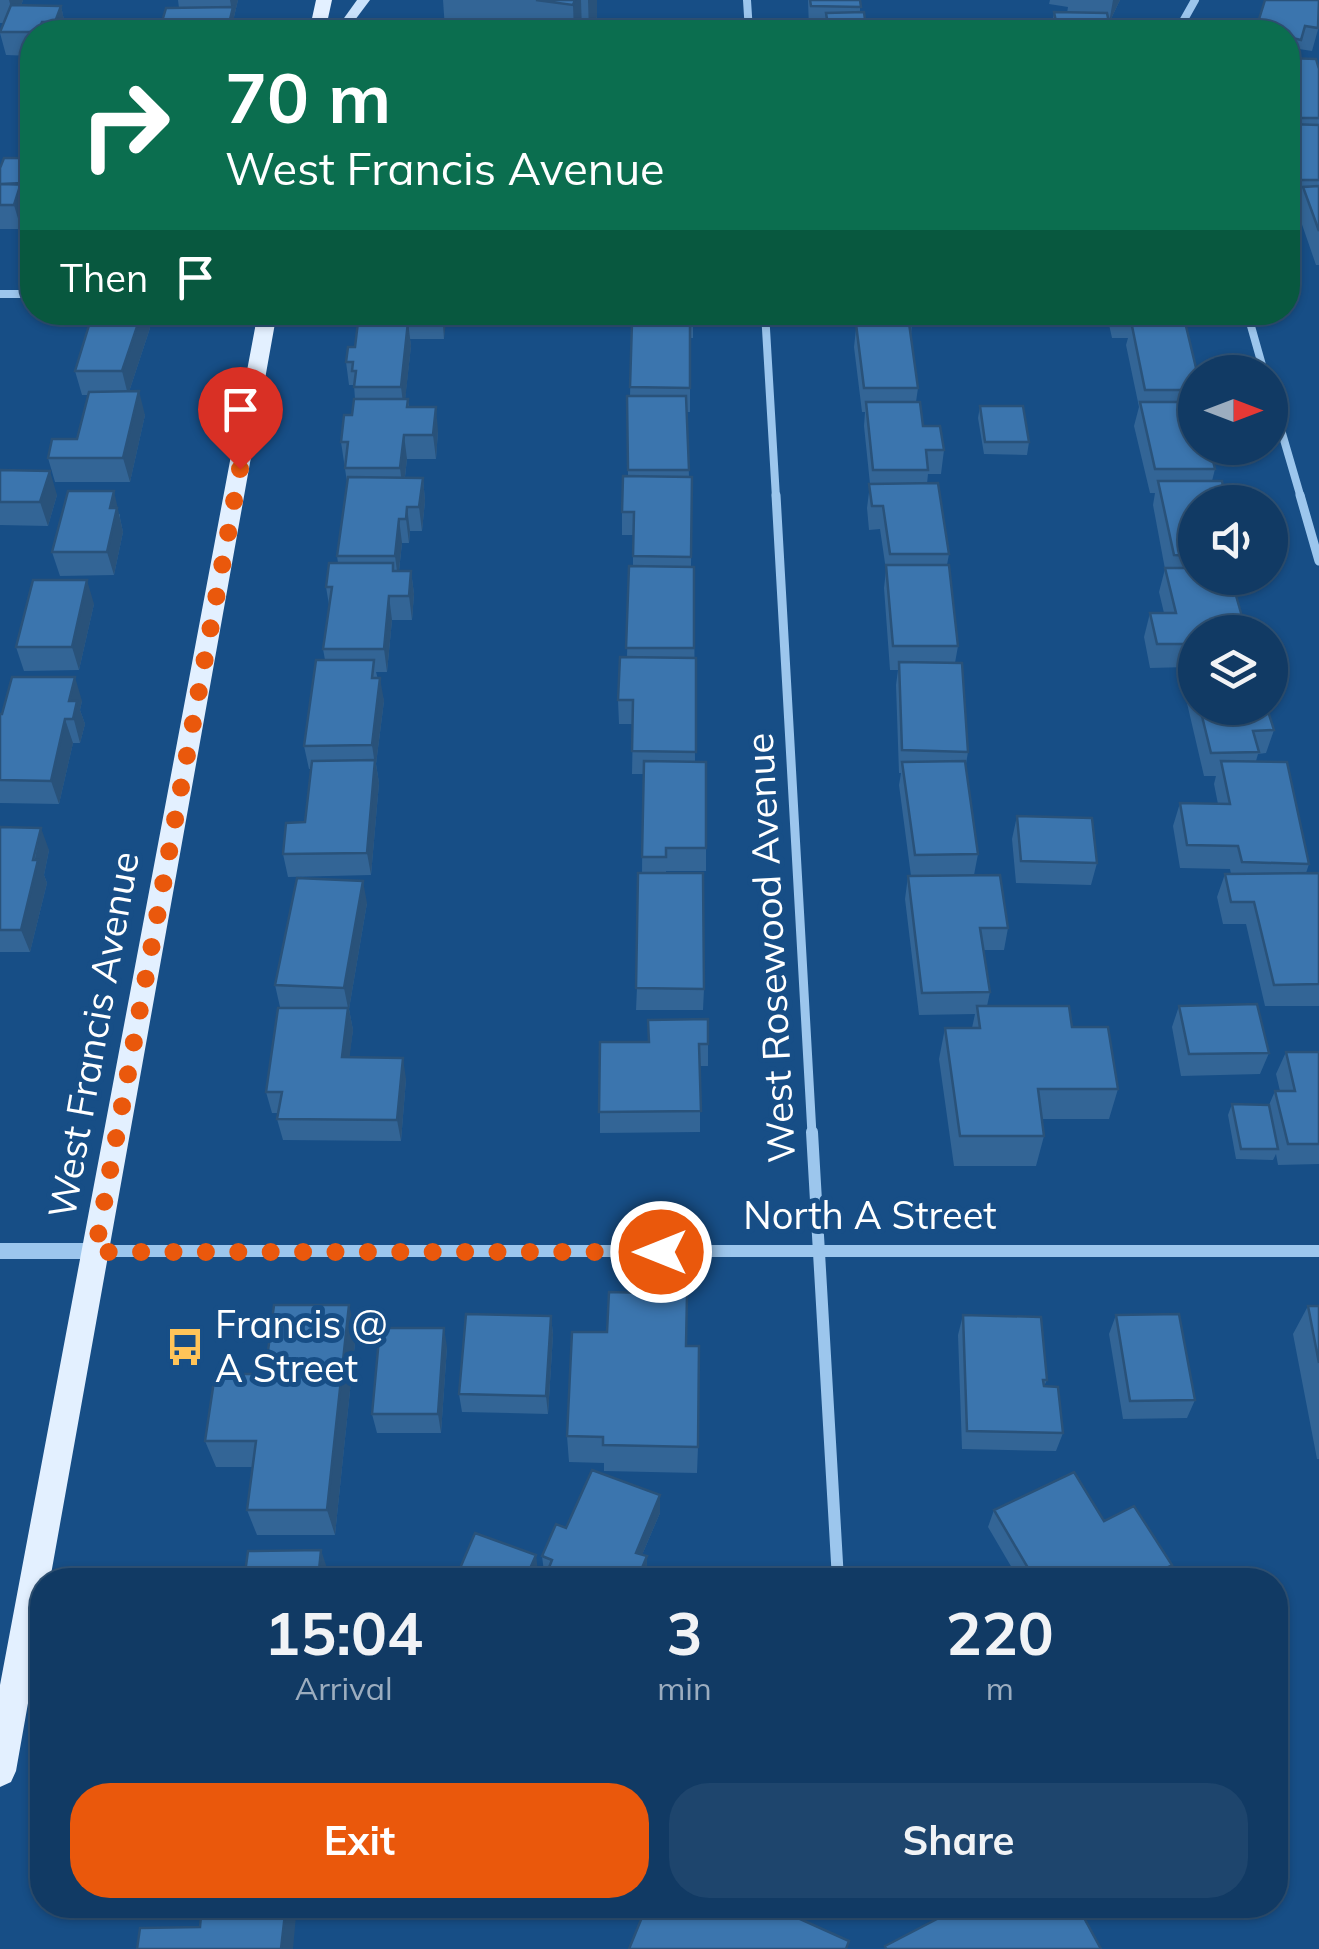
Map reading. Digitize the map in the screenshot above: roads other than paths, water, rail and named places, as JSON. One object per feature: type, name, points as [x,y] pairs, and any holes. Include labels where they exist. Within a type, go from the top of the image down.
[{"type":"main road","name":"West Francis Avenue","points":[[37,1568],[266,325]]},
{"type":"main road","name":"West Francis Avenue","points":[[0,1771],[30,1607]]},
{"type":"street","name":"West Rosewood Avenue","points":[[765,325],[837,1568]]},
{"type":"street","points":[[1251,325],[1259,355]]},
{"type":"street","points":[[1288,454],[1319,561]]},
{"type":"street","name":"North A Street","points":[[0,1252],[1319,1252]]},
{"type":"place","name":"Francis @ A Street","points":[[185,1347]]}]
